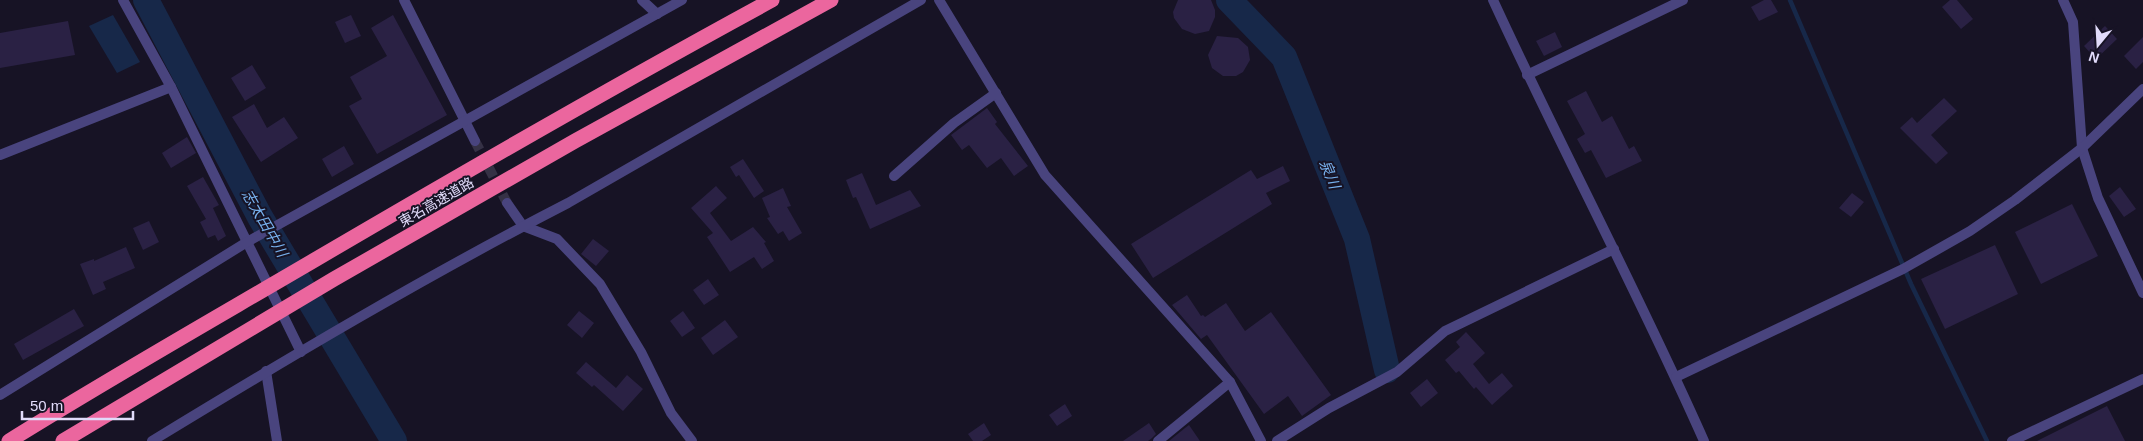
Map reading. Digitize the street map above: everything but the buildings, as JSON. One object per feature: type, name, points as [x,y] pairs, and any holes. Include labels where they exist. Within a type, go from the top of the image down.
[{"type":"highway","name":"東名高速道路","points":[[8,441],[419,198],[630,77],[772,0]]},
{"type":"highway","name":"東名高速道路","points":[[63,441],[334,279],[575,141],[831,0]]},
{"type":"street","points":[[123,0],[171,87],[301,352]]},
{"type":"street","points":[[642,0],[657,14]]},
{"type":"street","points":[[0,395],[247,242],[464,123],[682,0]]},
{"type":"street","points":[[152,441],[266,371],[523,226],[577,198],[920,0]]},
{"type":"street","points":[[939,0],[1046,175],[1230,382],[1261,441]]},
{"type":"street","points":[[1493,0],[1676,377],[1704,441]]},
{"type":"street","points":[[1528,75],[1683,0]]},
{"type":"street","points":[[2062,0],[2073,22],[2082,148],[2098,198],[2143,293]]},
{"type":"street","points":[[408,1],[464,123],[475,141]]},
{"type":"street","points":[[0,155],[171,87]]},
{"type":"street","points":[[1676,377],[1895,273],[1970,231],[2082,148],[2143,89]]},
{"type":"street","points":[[894,176],[954,123],[996,93]]},
{"type":"street","points":[[508,203],[523,226],[557,239],[600,284],[641,352],[670,413],[692,441]]},
{"type":"street","points":[[1277,441],[1329,408],[1397,372],[1445,331],[1614,249]]},
{"type":"street","points":[[266,371],[277,441]]},
{"type":"street","points":[[2012,441],[2143,379]]},
{"type":"street","points":[[1158,441],[1230,382]]},
{"type":"water","points":[[113,15],[140,62],[117,73],[89,26]]},
{"type":"waterway","name":"志太田中川","points":[[146,0],[260,217],[394,441]]},
{"type":"waterway","name":"泉川","points":[[1229,0],[1284,57],[1357,239],[1387,370]]},
{"type":"waterway","points":[[1790,0],[1911,284],[1987,441]]},
{"type":"tunnel","points":[[475,141],[507,203]]}]
